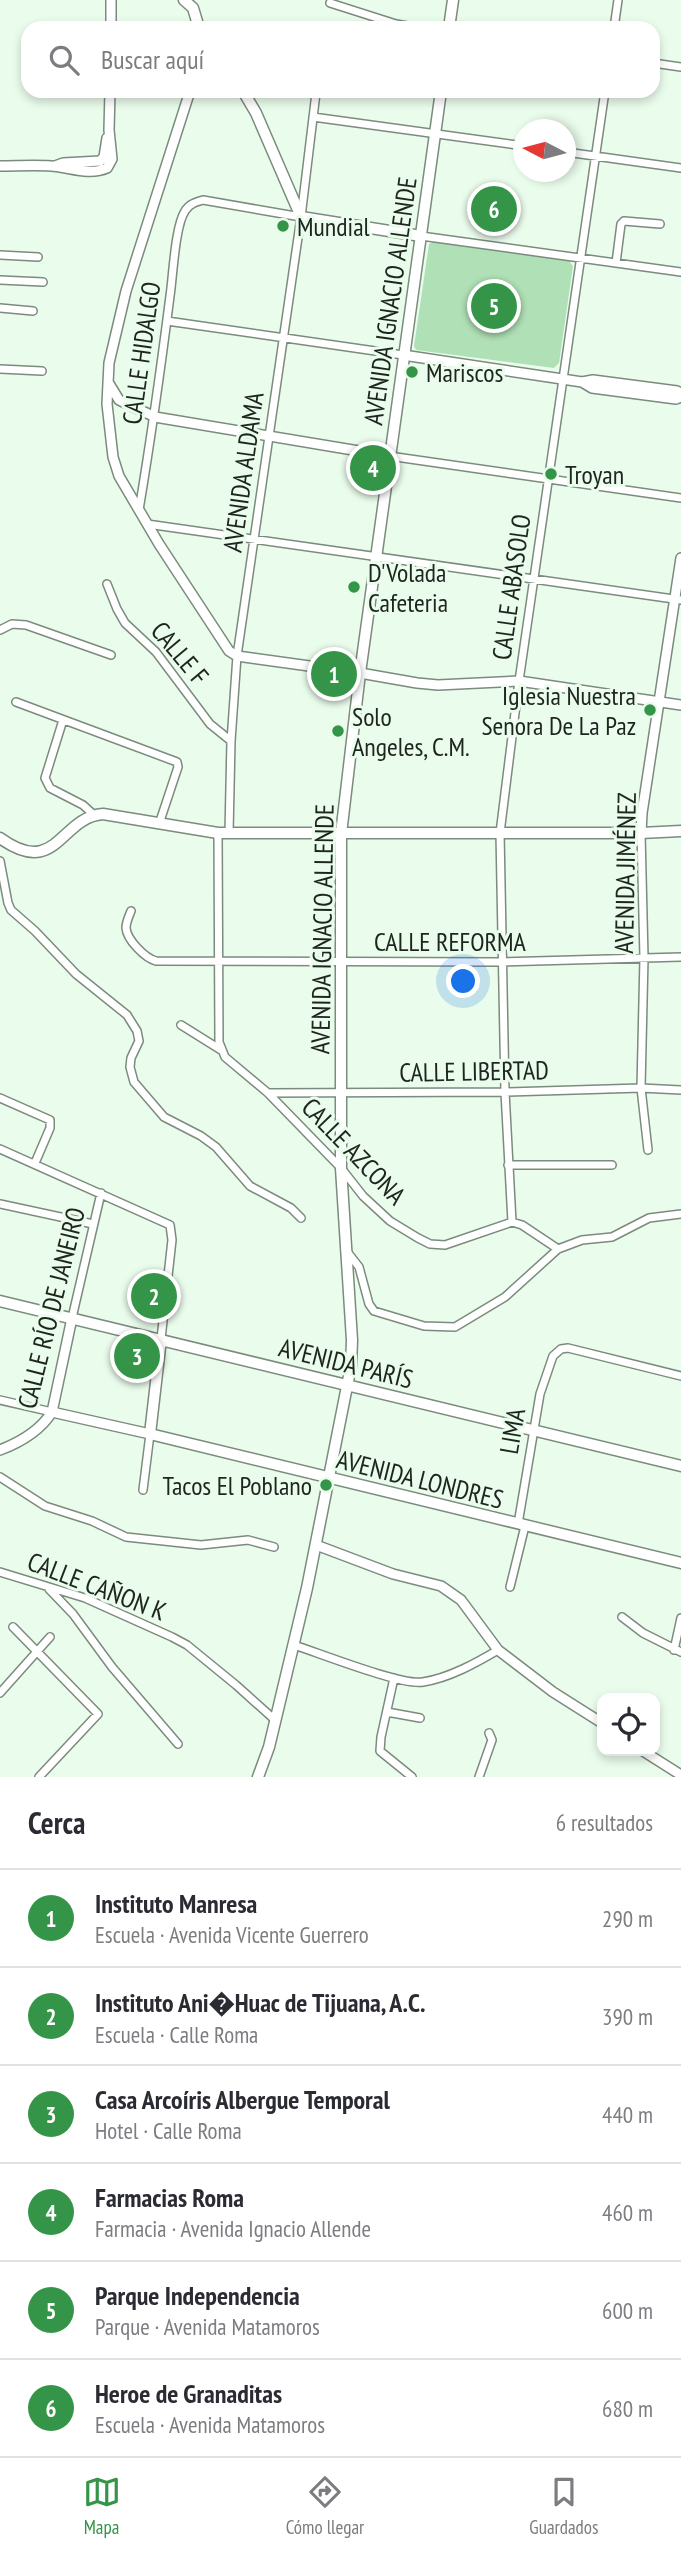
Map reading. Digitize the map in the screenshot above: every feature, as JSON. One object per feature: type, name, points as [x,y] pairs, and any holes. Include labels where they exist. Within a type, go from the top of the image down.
[{"type":"main road","points":[[184,0],[194,4]]},
{"type":"main road","points":[[450,21],[453,0]]},
{"type":"main road","points":[[247,98],[301,217],[421,236]]},
{"type":"main road","name":"AVENIDA IGNACIO ALLENDE","points":[[258,1777],[270,1747],[316,1545],[352,1352],[341,1168],[341,834],[389,456],[440,98]]},
{"type":"main road","points":[[0,838],[23,851],[45,850],[94,815],[113,815],[223,833],[681,831]]},
{"type":"main road","name":"AVENIDA PARÍS","points":[[0,1301],[681,1466]]},
{"type":"main road","points":[[150,1434],[161,1339]]},
{"type":"main road","name":"AVENIDA LONDRES","points":[[150,1434],[681,1563]]},
{"type":"street","points":[[111,0],[111,21]]},
{"type":"street","points":[[615,21],[618,0]]},
{"type":"street","points":[[330,3],[387,21]]},
{"type":"street","points":[[660,63],[681,67]]},
{"type":"street","points":[[0,166],[55,166],[67,170],[109,165],[112,159],[110,98]]},
{"type":"street","points":[[188,98],[130,274],[111,348],[107,404],[115,465],[147,524],[229,652],[237,656],[437,685],[519,681],[681,705]]},
{"type":"street","name":"AVENIDA ALDAMA","points":[[221,1051],[218,962],[223,833],[237,656],[256,540],[315,98]]},
{"type":"street","name":"CALLE ABASOLO","points":[[512,1222],[505,1092],[500,833],[519,681],[604,98]]},
{"type":"street","points":[[313,117],[513,145]]},
{"type":"street","points":[[576,153],[681,168]]},
{"type":"street","name":"CALLE HIDALGO","points":[[139,510],[155,417],[181,219],[191,204],[203,200],[301,217]]},
{"type":"street","points":[[616,263],[621,224],[624,221],[660,224]]},
{"type":"street","points":[[421,236],[681,272]]},
{"type":"street","points":[[0,255],[38,257]]},
{"type":"street","points":[[0,280],[43,282]]},
{"type":"street","points":[[0,308],[33,311]]},
{"type":"street","points":[[167,321],[582,382],[592,388],[676,399],[681,395]]},
{"type":"street","points":[[0,369],[42,371]]},
{"type":"street","points":[[107,380],[119,400],[155,417],[389,456],[681,498]]},
{"type":"street","points":[[147,524],[678,600]]},
{"type":"street","name":"AVENIDA JIMÉNEZ","points":[[648,1150],[640,1088],[644,958],[642,813],[678,600],[681,558]]},
{"type":"street","name":"CALLE F","points":[[107,584],[125,623],[156,652],[210,724],[231,741]]},
{"type":"street","points":[[0,629],[12,624],[26,625],[111,654]]},
{"type":"street","points":[[16,702],[177,762],[178,767],[159,824]]},
{"type":"street","points":[[63,720],[45,778],[46,784],[83,805],[94,815]]},
{"type":"street","points":[[0,861],[12,910],[76,974],[127,1015],[137,1031],[139,1041],[130,1067],[134,1082],[164,1117],[216,1147],[250,1186],[291,1208],[301,1218]]},
{"type":"street","name":"CALLE REFORMA","points":[[131,911],[127,924],[128,933],[150,959],[218,962],[502,962],[681,957]]},
{"type":"street","name":"CALLE AZCONA","points":[[181,1025],[221,1051],[268,1093],[390,1221],[430,1244],[445,1245],[512,1222]]},
{"type":"street","name":"CALLE LIBERTAD","points":[[268,1093],[505,1092],[640,1088],[681,1090]]},
{"type":"street","points":[[0,1097],[50,1120],[50,1128],[35,1163]]},
{"type":"street","points":[[0,1149],[170,1225],[172,1240],[161,1339]]},
{"type":"street","points":[[508,1165],[612,1165]]},
{"type":"street","name":"CALLE RÍO DE JANEIRO","points":[[0,1450],[33,1433],[44,1424],[52,1412],[101,1193]]},
{"type":"street","points":[[0,1204],[93,1224]]},
{"type":"street","points":[[345,1249],[359,1267],[369,1304],[374,1311],[424,1326],[455,1327],[505,1297],[558,1249],[582,1240],[612,1237],[649,1219],[681,1214]]},
{"type":"street","points":[[512,1222],[522,1225],[558,1249]]},
{"type":"street","name":"LIMA","points":[[510,1587],[522,1525],[533,1432],[540,1395],[553,1356],[561,1349],[568,1348],[681,1376]]},
{"type":"street","points":[[0,1400],[150,1434],[143,1490]]},
{"type":"street","points":[[0,1478],[46,1506],[92,1521],[126,1537],[201,1545],[248,1539],[274,1547]]},
{"type":"street","points":[[316,1545],[393,1574],[441,1586],[461,1600],[498,1650],[553,1692],[597,1720]]},
{"type":"street","name":"CALLE CAÑON K","points":[[0,1573],[106,1606],[180,1641],[275,1720]]},
{"type":"street","points":[[48,1588],[73,1614],[112,1667],[178,1744]]},
{"type":"street","points":[[622,1617],[643,1633],[677,1651],[681,1618]]},
{"type":"street","points":[[13,1627],[99,1714],[39,1777]]},
{"type":"street","points":[[0,1693],[50,1637]]},
{"type":"street","points":[[293,1644],[411,1682],[428,1681],[498,1650]]},
{"type":"street","points":[[394,1678],[380,1751],[412,1777]]},
{"type":"street","points":[[387,1712],[420,1718]]},
{"type":"street","points":[[479,1777],[492,1740],[489,1732]]},
{"type":"street","points":[[651,1756],[681,1775]]},
{"type":"green space","points":[[433,242],[569,261],[573,266],[559,363],[554,368],[416,350],[414,346],[429,244]]},
{"type":"place","name":"Heroe de Granaditas","points":[[494,209]]},
{"type":"place","name":"Mundial","points":[[283,226]]},
{"type":"place","name":"Parque Independencia","points":[[494,306]]},
{"type":"place","name":"Mariscos","points":[[412,372]]},
{"type":"place","name":"Farmacias Roma","points":[[373,468]]},
{"type":"place","name":"Troyan","points":[[551,474]]},
{"type":"place","name":"D'Volada Cafeteria","points":[[354,587]]},
{"type":"place","name":"Instituto Manresa","points":[[334,674]]},
{"type":"place","name":"Iglesia Nuestra Senora De La Paz","points":[[650,710]]},
{"type":"place","name":"Solo Angeles, C.M.","points":[[338,731]]},
{"type":"place","name":"Instituto Ani�Huac de Tijuana, A.C.","points":[[154,1296]]},
{"type":"place","name":"Casa Arcoíris Albergue Temporal","points":[[137,1356]]},
{"type":"place","name":"Tacos El Poblano","points":[[326,1485]]}]
